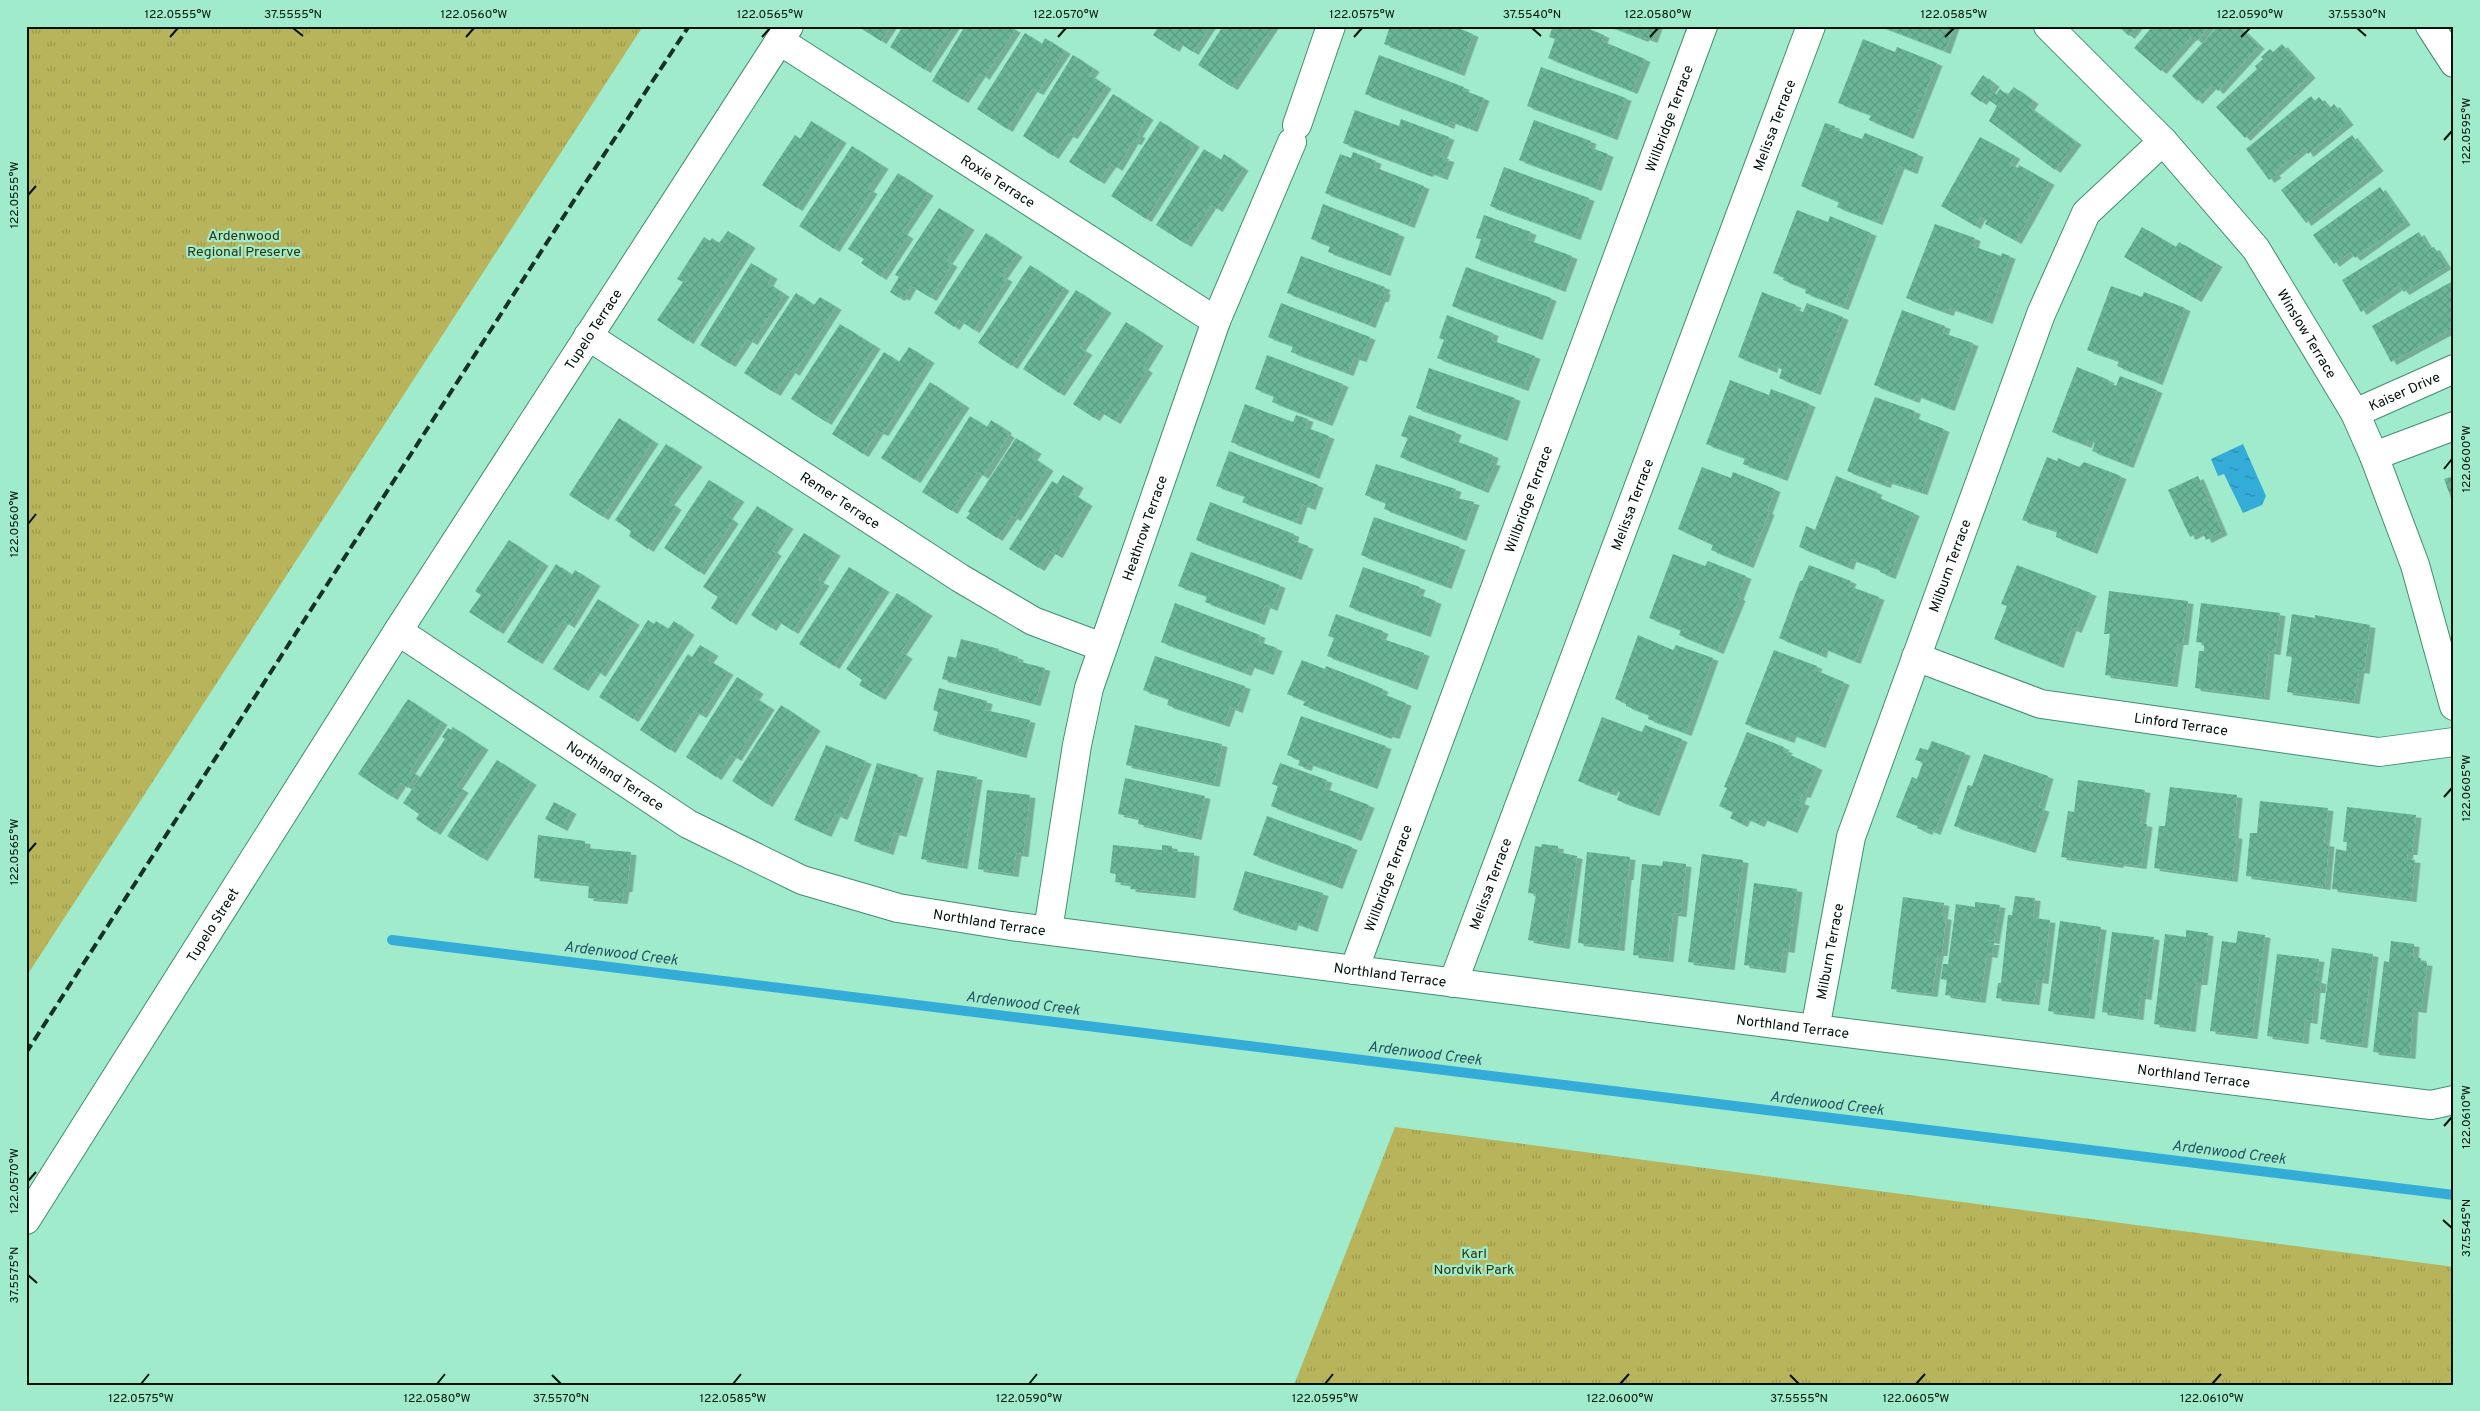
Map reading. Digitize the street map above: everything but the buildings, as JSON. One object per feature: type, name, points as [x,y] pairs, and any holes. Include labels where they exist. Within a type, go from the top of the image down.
[{"type":"street","name":"Heathrow Terrace","points":[[1048,930],[1076,745],[1089,688],[1216,321],[1295,133],[1331,26]]},
{"type":"street","name":"Willbridge Terrace","points":[[1354,970],[1703,26]]},
{"type":"street","name":"Melissa Terrace","points":[[1453,983],[1811,26]]},
{"type":"street","name":"Winslow Terrace","points":[[2048,26],[2163,141],[2256,249],[2355,413],[2374,456],[2415,565],[2454,706]]},
{"type":"street","points":[[2430,26],[2454,64]]},
{"type":"street","name":"Roxie Terrace","points":[[784,34],[1216,321]]},
{"type":"street","name":"Tupelo Terrace","points":[[398,631],[784,34]]},
{"type":"street","name":"Milburn Terrace","points":[[1815,1029],[1851,836],[2041,314],[2086,213],[2163,141]]},
{"type":"street","name":"Remer Terrace","points":[[588,336],[960,578],[1033,621],[1102,647]]},
{"type":"street","name":"Kaiser Drive","points":[[2355,413],[2454,369]]},
{"type":"street","points":[[2374,456],[2454,426]]},
{"type":"street","name":"Northland Terrace","points":[[398,631],[688,824],[802,880],[898,908],[1048,930],[1815,1029],[2431,1105],[2454,1100]]},
{"type":"street","name":"Tupelo Street","points":[[26,1220],[398,631]]},
{"type":"street","name":"Linford Terrace","points":[[1916,657],[2041,704],[2380,752],[2454,742]]},
{"type":"green space","name":"Ardenwood Regional Preserve","points":[[26,26],[643,26],[26,977]]},
{"type":"green space","name":"Karl Nordvik Park","points":[[1395,1127],[2454,1267],[2454,1385],[1294,1385]]},
{"type":"water","points":[[2243,444],[2266,496],[2262,505],[2243,513],[2224,474],[2218,476],[2211,459]]},
{"type":"waterway","name":"Ardenwood Creek","points":[[392,940],[2454,1195]]},
{"type":"railway","points":[[26,1053],[582,188],[689,26]]}]
